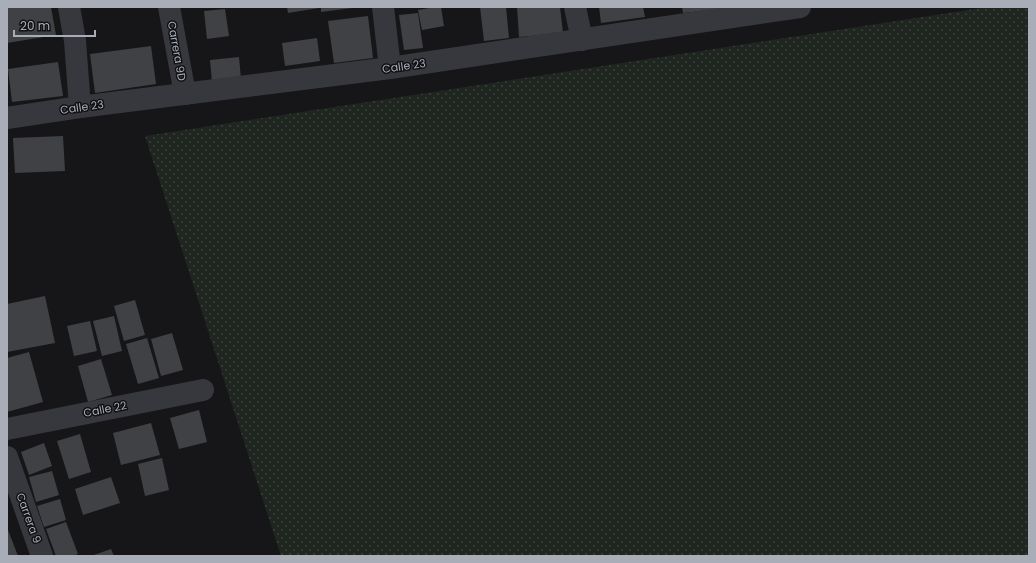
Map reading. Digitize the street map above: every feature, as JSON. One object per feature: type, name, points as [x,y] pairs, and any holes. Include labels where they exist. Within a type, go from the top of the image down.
[{"type":"street","points":[[70,7],[75,41],[80,106]]},
{"type":"street","name":"Carrera 9D","points":[[169,7],[185,94]]},
{"type":"street","points":[[382,7],[390,68]]},
{"type":"street","points":[[575,7],[582,40]]},
{"type":"street","name":"Calle 23","points":[[7,118],[80,106],[390,68],[582,40],[768,10],[800,7]]},
{"type":"street","name":"Calle 22","points":[[7,429],[203,390]]},
{"type":"street","name":"Carrera 9","points":[[7,457],[42,556]]},
{"type":"shaded area","points":[[988,7],[1029,7],[1029,556],[281,556],[145,136]]},
{"type":"building","points":[[7,7],[51,7],[56,35],[7,43]]},
{"type":"building","points":[[287,7],[318,7],[319,8],[288,13]]},
{"type":"building","points":[[321,7],[352,7],[352,8],[321,12]]},
{"type":"building","points":[[441,7],[444,26],[422,30],[418,10]]},
{"type":"building","points":[[480,7],[506,7],[509,38],[484,41]]},
{"type":"building","points":[[517,7],[560,7],[563,33],[519,37]]},
{"type":"building","points":[[599,7],[643,7],[645,17],[601,23]]},
{"type":"building","points":[[682,7],[719,7],[719,9],[683,13]]},
{"type":"building","points":[[225,9],[229,36],[207,39],[204,11]]},
{"type":"building","points":[[418,13],[423,48],[404,50],[399,15]]},
{"type":"building","points":[[368,16],[373,58],[334,63],[328,21]]},
{"type":"building","points":[[317,38],[320,61],[285,66],[282,43]]},
{"type":"building","points":[[151,46],[156,84],[95,93],[90,54]]},
{"type":"building","points":[[239,57],[241,79],[212,82],[210,60]]},
{"type":"building","points":[[58,62],[63,96],[12,102],[8,69]]},
{"type":"building","points":[[63,136],[65,171],[15,173],[13,138]]},
{"type":"building","points":[[45,296],[55,343],[7,352],[7,304]]},
{"type":"building","points":[[135,300],[145,335],[124,341],[114,306]]},
{"type":"building","points":[[114,316],[122,351],[102,356],[93,321]]},
{"type":"building","points":[[90,321],[97,351],[74,356],[67,326]]},
{"type":"building","points":[[172,333],[183,370],[161,376],[151,339]]},
{"type":"building","points":[[147,338],[159,378],[138,384],[126,344]]},
{"type":"building","points":[[29,352],[43,402],[7,412],[7,358]]},
{"type":"building","points":[[101,359],[112,395],[88,402],[78,366]]},
{"type":"building","points":[[199,410],[207,442],[179,449],[170,418]]},
{"type":"building","points":[[151,423],[160,455],[121,465],[113,433]]},
{"type":"building","points":[[80,434],[91,472],[69,479],[57,441]]},
{"type":"building","points":[[44,443],[52,466],[29,475],[21,452]]},
{"type":"building","points":[[162,458],[169,490],[145,496],[138,464]]},
{"type":"building","points":[[52,471],[59,495],[36,502],[29,477]]},
{"type":"building","points":[[111,477],[120,503],[83,515],[75,489]]},
{"type":"building","points":[[60,499],[66,520],[44,527],[37,506]]},
{"type":"building","points":[[66,522],[78,554],[73,556],[56,556],[46,529]]},
{"type":"building","points":[[8,530],[18,556],[7,556]]},
{"type":"building","points":[[111,549],[114,556],[91,556]]}]
